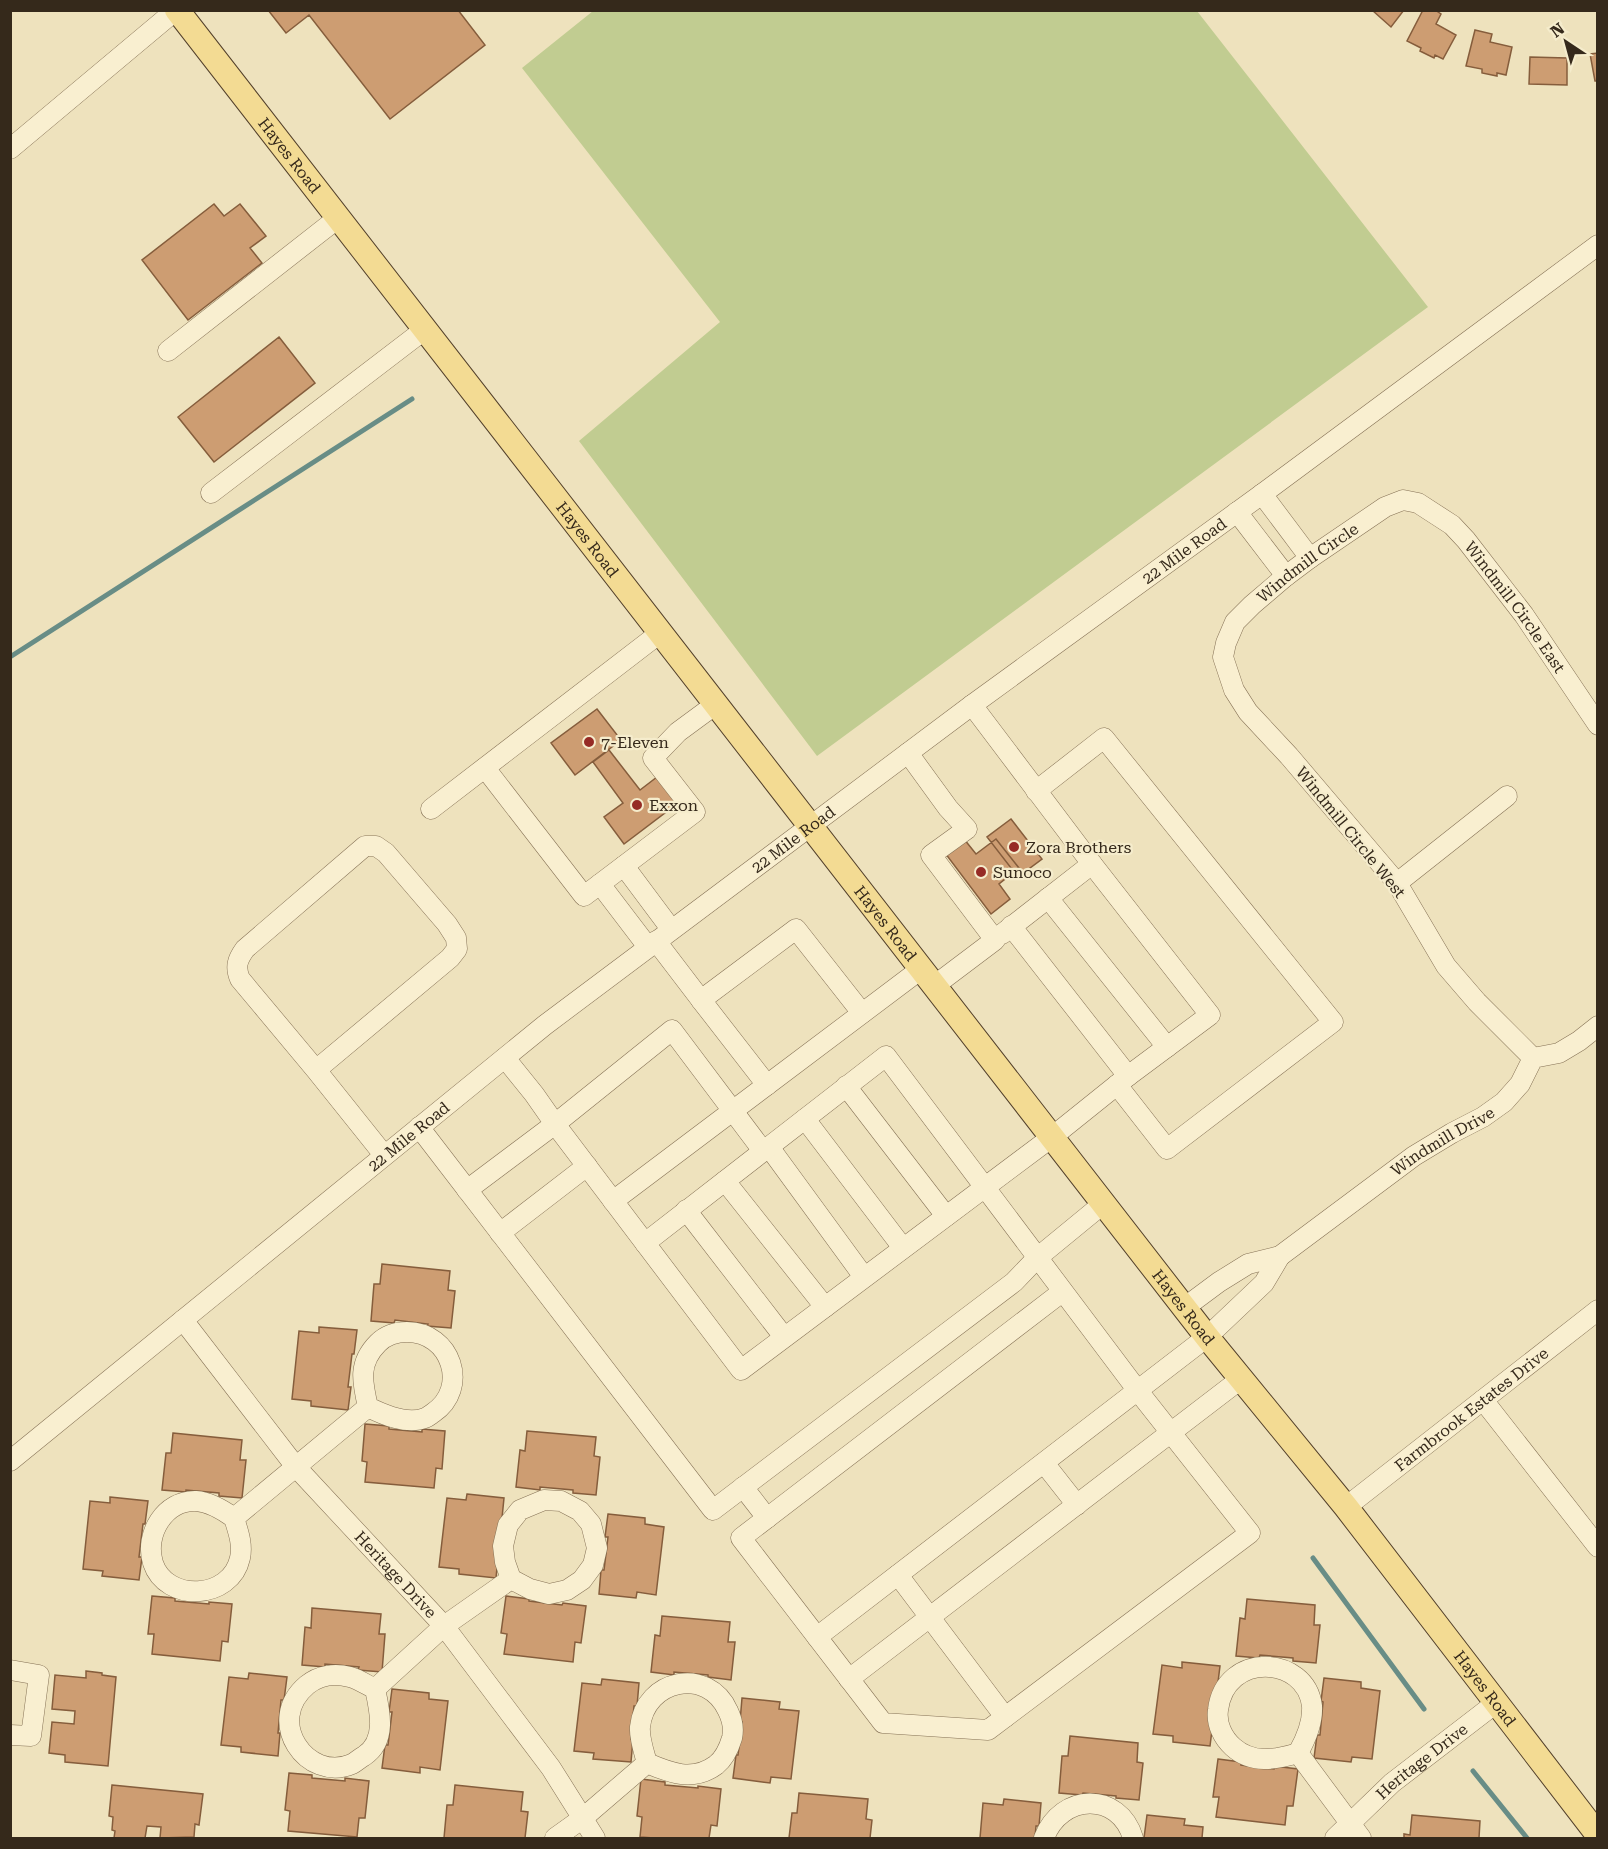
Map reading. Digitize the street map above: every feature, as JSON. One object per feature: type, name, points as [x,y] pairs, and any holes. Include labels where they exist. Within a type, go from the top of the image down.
[{"type":"main road","name":"Hayes Road","points":[[176,10],[1184,1308],[1346,1507],[1598,1835]]},
{"type":"street","points":[[10,150],[176,10]]},
{"type":"street","points":[[168,351],[338,218]]},
{"type":"street","name":"22 Mile Road","points":[[10,1461],[384,1155],[658,939],[1598,245]]},
{"type":"street","points":[[211,493],[424,330]]},
{"type":"street","points":[[1262,494],[1310,558]]},
{"type":"street","name":"Windmill Circle","points":[[1223,657],[1226,643],[1236,622],[1286,576],[1385,507],[1403,500],[1418,503]]},
{"type":"street","name":"Windmill Circle East","points":[[1418,503],[1452,525],[1466,540],[1524,615],[1598,725]]},
{"type":"street","points":[[1237,512],[1286,576]]},
{"type":"street","points":[[431,809],[660,633]]},
{"type":"street","name":"Windmill Circle West","points":[[1223,657],[1234,690],[1248,712],[1397,883],[1446,966],[1477,1002],[1533,1058]]},
{"type":"street","points":[[485,768],[584,896],[695,812],[653,758],[678,732],[716,704]]},
{"type":"street","points":[[505,1058],[741,1370],[1052,1137],[1210,1015],[972,705]]},
{"type":"street","points":[[1011,926],[1123,1081],[1167,1149],[1333,1022],[1104,738],[1036,791]]},
{"type":"street","points":[[908,753],[948,808],[967,829],[931,855],[995,940]]},
{"type":"street","points":[[1397,883],[1508,796]]},
{"type":"street","points":[[316,1070],[450,958],[457,949],[456,938],[447,924],[386,853],[376,846],[365,846],[245,949],[238,958],[236,969],[240,979],[384,1155]]},
{"type":"street","points":[[613,1201],[862,1013],[995,940],[1092,864]]},
{"type":"street","points":[[624,866],[658,939],[701,1000],[767,1085]]},
{"type":"street","points":[[600,884],[658,939]]},
{"type":"street","points":[[1048,898],[1167,1047]]},
{"type":"street","points":[[701,1000],[796,929],[862,1013]]},
{"type":"street","points":[[1533,1058],[1559,1053],[1598,1026]]},
{"type":"street","points":[[466,1190],[555,1124],[672,1030],[864,1277]]},
{"type":"street","points":[[645,1243],[886,1056],[1137,1391],[1250,1533],[988,1730],[883,1723],[741,1538],[1062,1292]]},
{"type":"street","name":"Windmill Drive","points":[[817,1637],[1207,1337],[1264,1283],[1280,1256],[1414,1156],[1483,1117],[1504,1102],[1520,1084],[1533,1058]]},
{"type":"street","points":[[846,1086],[946,1216]]},
{"type":"street","points":[[805,1119],[903,1248]]},
{"type":"street","points":[[419,1128],[713,1510],[1014,1282],[1037,1258],[1104,1203]]},
{"type":"street","points":[[500,1233],[587,1166]]},
{"type":"street","points":[[725,1180],[825,1307]]},
{"type":"street","points":[[686,1210],[784,1337]]},
{"type":"street","name":"Windmill Drive","points":[[1184,1308],[1248,1264],[1280,1256]]},
{"type":"street","name":"Farmbrook Estates Drive","points":[[1346,1507],[1598,1310]]},
{"type":"street","name":"Heritage Drive","points":[[183,1320],[296,1467],[444,1626],[551,1768],[595,1839]]},
{"type":"street","points":[[397,1332],[419,1332],[439,1343],[450,1360],[453,1381],[448,1398],[439,1409],[425,1418],[404,1420],[382,1414],[368,1407],[363,1367],[369,1352],[382,1338],[397,1332]]},
{"type":"street","points":[[849,1679],[1242,1378]]},
{"type":"street","points":[[1483,1400],[1598,1547]]},
{"type":"street","points":[[234,1518],[368,1407]]},
{"type":"street","points":[[1044,1463],[1077,1505]]},
{"type":"street","points":[[743,1487],[767,1518]]},
{"type":"street","points":[[543,1500],[561,1501],[580,1510],[591,1524],[597,1548],[593,1565],[582,1580],[567,1590],[549,1594],[530,1589],[511,1579],[505,1562],[503,1546],[508,1524],[520,1510],[543,1500]]},
{"type":"street","points":[[197,1502],[217,1507],[234,1518],[240,1536],[240,1559],[232,1575],[220,1586],[200,1592],[182,1590],[169,1584],[158,1573],[153,1562],[151,1540],[157,1523],[169,1510],[183,1504],[197,1502]]},
{"type":"street","points":[[898,1575],[1005,1717]]},
{"type":"street","points":[[375,1689],[444,1626],[511,1579]]},
{"type":"street","points":[[1260,1666],[1278,1668],[1292,1674],[1302,1684],[1309,1695],[1312,1706],[1310,1726],[1298,1753],[1269,1760],[1256,1759],[1240,1753],[1227,1742],[1221,1731],[1218,1708],[1225,1687],[1236,1676],[1260,1666]]},
{"type":"street","points":[[10,1670],[39,1675],[31,1736],[10,1735]]},
{"type":"street","points":[[330,1674],[351,1677],[375,1689],[381,1718],[378,1739],[368,1753],[352,1764],[331,1767],[315,1763],[298,1749],[288,1725],[290,1708],[298,1693],[314,1679],[330,1674]]},
{"type":"street","points":[[685,1683],[700,1685],[715,1692],[724,1702],[732,1718],[733,1733],[728,1750],[717,1765],[698,1774],[679,1775],[647,1763],[640,1729],[644,1710],[658,1693],[675,1684],[685,1683]]},
{"type":"street","name":"Heritage Drive","points":[[1335,1839],[1356,1831],[1392,1783],[1496,1703]]},
{"type":"street","points":[[1298,1753],[1356,1831]]},
{"type":"street","points":[[555,1839],[647,1763]]},
{"type":"street","points":[[1044,1839],[1048,1827],[1060,1814],[1073,1806],[1086,1804],[1103,1805],[1120,1815],[1130,1827],[1133,1839]]},
{"type":"green space","points":[[593,11],[1197,11],[1428,307],[817,756],[579,441],[720,322],[522,68]]},
{"type":"building","points":[[268,10],[458,10],[485,45],[390,119],[309,15],[286,33]]},
{"type":"building","points":[[1372,10],[1404,10],[1391,27]]},
{"type":"building","points":[[1423,10],[1435,10],[1441,14],[1436,24],[1456,35],[1443,59],[1435,55],[1434,58],[1420,51],[1421,48],[1407,41]]},
{"type":"building","points":[[1475,30],[1492,34],[1490,42],[1512,47],[1506,75],[1482,73],[1482,69],[1466,66]]},
{"type":"building","points":[[1598,53],[1598,81],[1595,81],[1590,54]]},
{"type":"building","points":[[1530,57],[1567,58],[1567,85],[1529,84]]},
{"type":"building","points":[[214,204],[224,216],[240,204],[266,236],[250,248],[262,263],[188,320],[142,260]]},
{"type":"building","points":[[279,337],[315,383],[214,462],[178,417]]},
{"type":"building","points":[[597,709],[621,740],[575,775],[551,743]]},
{"type":"building","points":[[609,750],[640,790],[657,777],[678,803],[624,844],[604,817],[623,803],[593,762]]},
{"type":"building","points":[[1011,819],[1042,859],[1018,877],[987,837]]},
{"type":"building","points":[[964,839],[976,854],[996,839],[1019,868],[999,884],[1010,899],[991,914],[945,853]]},
{"type":"building","points":[[382,1264],[450,1271],[448,1290],[455,1291],[451,1328],[395,1320],[394,1323],[371,1321],[374,1284],[380,1284]]},
{"type":"building","points":[[319,1327],[357,1330],[348,1387],[351,1387],[348,1410],[311,1406],[311,1401],[292,1399],[299,1331],[319,1333]]},
{"type":"building","points":[[365,1424],[422,1432],[422,1429],[445,1431],[442,1469],[436,1468],[434,1488],[365,1482],[367,1462],[362,1461]]},
{"type":"building","points":[[527,1431],[596,1437],[594,1456],[600,1457],[596,1495],[573,1493],[573,1490],[516,1487],[520,1450],[525,1451]]},
{"type":"building","points":[[173,1433],[242,1440],[240,1460],[246,1460],[242,1498],[219,1496],[219,1493],[162,1490],[166,1453],[171,1453]]},
{"type":"building","points":[[467,1494],[504,1498],[496,1578],[459,1574],[459,1569],[439,1567],[447,1498],[466,1500]]},
{"type":"building","points":[[110,1497],[148,1501],[139,1557],[142,1557],[139,1580],[102,1576],[103,1571],[83,1569],[90,1501],[110,1503]]},
{"type":"building","points":[[608,1514],[645,1518],[645,1524],[664,1527],[656,1595],[637,1592],[636,1598],[599,1594],[608,1537],[605,1537]]},
{"type":"building","points":[[152,1596],[175,1598],[175,1601],[232,1604],[228,1642],[222,1641],[220,1661],[152,1654],[154,1634],[148,1634]]},
{"type":"building","points":[[506,1596],[529,1599],[529,1601],[586,1606],[581,1643],[575,1642],[573,1662],[504,1654],[507,1634],[501,1633]]},
{"type":"building","points":[[1247,1599],[1315,1605],[1314,1625],[1320,1625],[1316,1663],[1260,1655],[1259,1658],[1236,1656],[1240,1618],[1245,1619]]},
{"type":"building","points":[[312,1608],[381,1614],[379,1634],[385,1634],[382,1672],[325,1664],[325,1667],[302,1665],[305,1627],[311,1628]]},
{"type":"building","points":[[662,1616],[730,1622],[728,1642],[735,1642],[731,1680],[708,1677],[708,1675],[651,1672],[655,1635],[660,1636]]},
{"type":"building","points":[[1182,1662],[1220,1666],[1210,1746],[1173,1742],[1173,1736],[1153,1734],[1162,1665],[1182,1668]]},
{"type":"building","points":[[86,1671],[116,1677],[108,1766],[65,1762],[65,1755],[49,1753],[52,1722],[74,1724],[75,1711],[52,1709],[55,1675],[86,1678]]},
{"type":"building","points":[[249,1673],[287,1677],[284,1700],[281,1700],[278,1756],[241,1752],[241,1747],[221,1745],[229,1677],[248,1679]]},
{"type":"building","points":[[1324,1678],[1361,1682],[1361,1688],[1380,1691],[1372,1759],[1352,1757],[1351,1762],[1314,1758],[1317,1735],[1320,1735]]},
{"type":"building","points":[[602,1679],[639,1683],[637,1706],[634,1706],[631,1762],[593,1759],[594,1753],[574,1751],[582,1683],[601,1685]]},
{"type":"building","points":[[392,1689],[429,1693],[429,1699],[448,1701],[440,1770],[420,1767],[420,1773],[382,1768],[385,1745],[388,1745]]},
{"type":"building","points":[[742,1698],[780,1702],[779,1709],[799,1711],[791,1779],[771,1777],[770,1783],[733,1778],[742,1722],[740,1722]]},
{"type":"building","points":[[1070,1736],[1138,1743],[1137,1762],[1143,1763],[1139,1800],[1083,1793],[1082,1795],[1059,1793],[1062,1756],[1068,1756]]},
{"type":"building","points":[[1218,1759],[1241,1762],[1241,1765],[1298,1769],[1293,1806],[1287,1806],[1285,1825],[1216,1817],[1219,1797],[1213,1797]]},
{"type":"building","points":[[289,1773],[312,1775],[312,1778],[369,1781],[365,1818],[359,1818],[357,1837],[288,1831],[290,1811],[285,1810]]},
{"type":"building","points":[[641,1779],[665,1782],[665,1785],[721,1789],[717,1826],[711,1825],[709,1838],[640,1837],[642,1817],[637,1816]]},
{"type":"building","points":[[112,1785],[203,1794],[199,1825],[195,1824],[194,1837],[160,1838],[161,1827],[147,1826],[145,1838],[114,1838],[113,1817],[109,1816]]},
{"type":"building","points":[[455,1785],[523,1792],[521,1811],[528,1812],[525,1838],[444,1838],[447,1805],[453,1805]]},
{"type":"building","points":[[799,1793],[868,1799],[866,1819],[872,1820],[870,1838],[789,1838],[792,1813],[797,1813]]},
{"type":"building","points":[[1004,1799],[1041,1803],[1039,1826],[1036,1826],[1035,1838],[980,1838],[983,1803],[1003,1805]]},
{"type":"building","points":[[1147,1815],[1185,1819],[1184,1825],[1203,1827],[1202,1838],[1144,1838]]},
{"type":"building","points":[[1412,1815],[1480,1821],[1479,1838],[1404,1838],[1404,1834],[1410,1835]]},
{"type":"waterway","points":[[10,657],[412,399]]},
{"type":"waterway","points":[[1313,1558],[1424,1709]]},
{"type":"waterway","points":[[1473,1771],[1527,1838]]},
{"type":"place","name":"7-Eleven","points":[[589,742]]},
{"type":"place","name":"Exxon","points":[[637,805]]},
{"type":"place","name":"Zora Brothers","points":[[1014,847]]},
{"type":"place","name":"Sunoco","points":[[981,872]]}]
